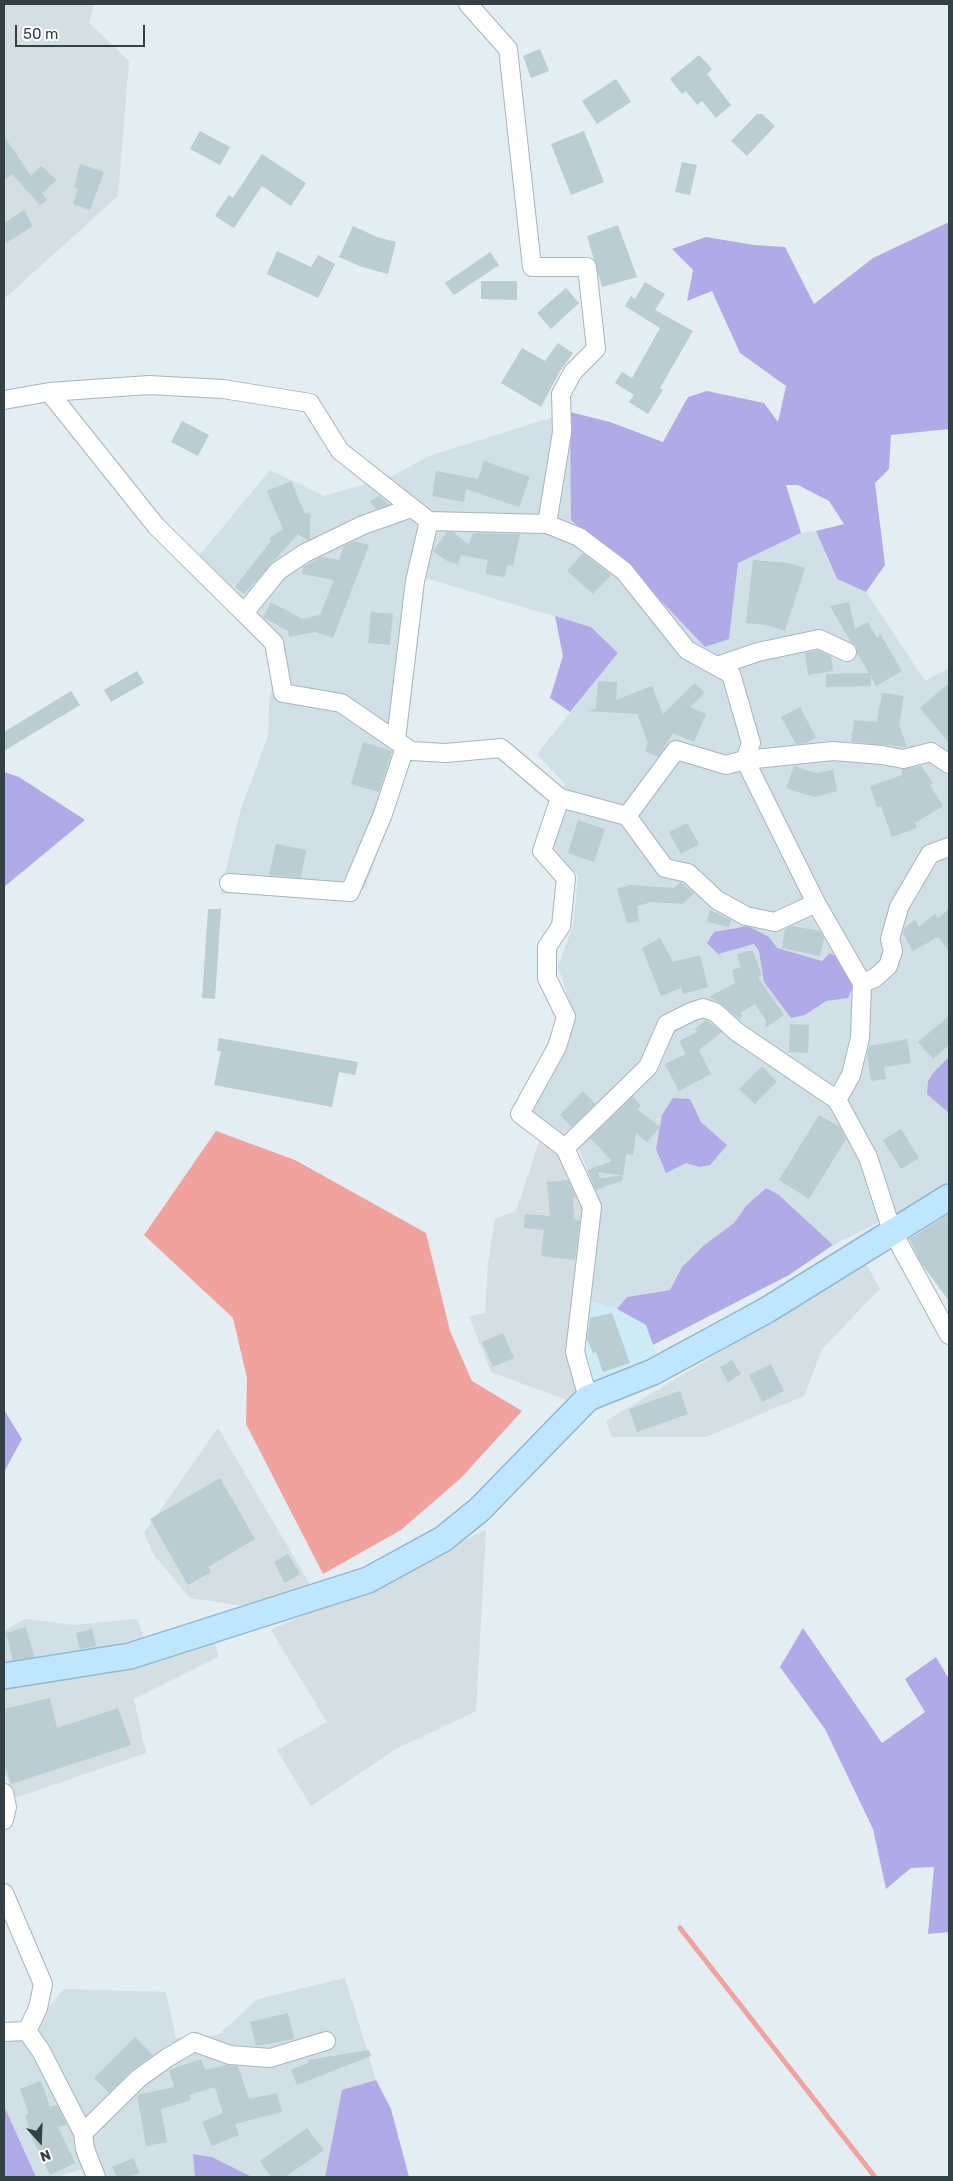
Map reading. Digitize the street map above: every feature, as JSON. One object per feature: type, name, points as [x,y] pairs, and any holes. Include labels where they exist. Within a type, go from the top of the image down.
[{"type":"street","points":[[468,4],[508,50],[532,267],[587,267],[596,349],[573,372],[561,394],[562,432],[547,524]]},
{"type":"street","points":[[4,400],[49,392],[148,385],[223,390],[310,403],[340,451],[429,521],[547,524],[579,537],[624,571],[687,650],[731,674],[751,743],[745,760],[816,903],[862,983],[860,1038],[850,1075],[837,1100]]},
{"type":"street","points":[[49,392],[156,526],[274,643],[283,693],[341,703],[411,751],[446,753],[501,748],[560,798],[627,816],[665,868],[688,873],[717,900],[746,916],[775,922],[816,903]]},
{"type":"street","points":[[244,613],[278,571],[305,553],[363,525],[411,508]]},
{"type":"street","points":[[229,883],[350,892],[383,814],[401,743],[415,580],[429,521]]},
{"type":"street","points":[[717,666],[758,652],[819,639],[847,652]]},
{"type":"street","points":[[627,816],[676,750],[726,765],[745,760],[833,752],[882,755],[903,759],[931,752],[949,764]]},
{"type":"street","points":[[560,798],[542,851],[566,878],[561,926],[547,947],[547,978],[566,1017],[557,1046],[520,1114],[565,1148],[592,1207],[575,1352],[588,1398]]},
{"type":"street","points":[[862,983],[876,978],[888,966],[893,951],[890,939],[899,907],[930,854],[949,847]]},
{"type":"street","points":[[565,1148],[648,1067],[667,1024],[690,1012],[703,1008],[715,1012],[737,1032],[837,1100],[868,1157],[892,1231],[949,1334]]},
{"type":"street","points":[[4,1676],[130,1656],[368,1580],[443,1539],[479,1510],[588,1398],[653,1372],[758,1315],[949,1197]]},
{"type":"street","points":[[4,1793],[7,1807],[4,1820]]},
{"type":"street","points":[[4,1894],[43,1984],[38,2008],[27,2031]]},
{"type":"street","points":[[4,2032],[27,2031]]},
{"type":"street","points":[[27,2031],[41,2051],[83,2133],[85,2149],[96,2177]]},
{"type":"street","points":[[83,2133],[139,2078],[194,2042],[230,2055],[270,2058],[326,2041]]},
{"type":"shaded area","points":[[4,4],[94,4],[89,23],[129,61],[118,196],[4,299]]},
{"type":"shaded area","points":[[949,222],[949,429],[891,435],[889,469],[875,483],[885,565],[866,592],[837,579],[816,531],[844,524],[829,501],[798,485],[786,485],[801,533],[738,563],[729,639],[705,647],[662,602],[571,520],[570,412],[610,422],[663,442],[688,397],[707,391],[764,403],[778,422],[786,386],[740,353],[712,291],[687,301],[693,270],[672,249],[706,237],[754,245],[785,247],[814,304],[873,258]]},
{"type":"shaded area","points":[[570,412],[662,602],[705,647],[729,639],[737,563],[801,533],[816,531],[836,579],[866,592],[925,681],[949,668],[949,1182],[904,1210],[833,1245],[779,1195],[746,1206],[734,1223],[703,1246],[682,1267],[670,1290],[627,1297],[617,1309],[589,1301],[601,1206],[580,1151],[533,1112],[575,1019],[558,966],[573,926],[578,876],[554,848],[565,784],[537,754],[618,653],[591,627],[425,578],[407,734],[394,804],[365,889],[220,894],[241,809],[268,736],[269,702],[280,645],[199,556],[270,470],[324,496],[395,475],[429,456]]},
{"type":"shaded area","points":[[555,616],[591,627],[618,653],[570,712],[550,698],[563,656]]},
{"type":"shaded area","points":[[4,772],[19,777],[85,820],[4,887]]},
{"type":"shaded area","points":[[748,926],[769,937],[777,948],[822,961],[830,953],[839,958],[855,982],[848,998],[826,1001],[805,1015],[791,1018],[764,982],[759,951],[754,944],[718,954],[707,943],[714,932]]},
{"type":"shaded area","points":[[949,1057],[949,1113],[927,1094],[928,1081],[933,1073]]},
{"type":"shaded area","points":[[673,1098],[690,1099],[701,1122],[727,1145],[710,1165],[700,1167],[686,1163],[666,1173],[656,1149],[662,1115]]},
{"type":"shaded area","points":[[216,1131],[295,1160],[426,1233],[450,1331],[472,1381],[522,1411],[461,1478],[401,1530],[323,1574],[246,1424],[247,1378],[233,1318],[144,1235]]},
{"type":"shaded area","points":[[540,1139],[563,1154],[585,1207],[569,1355],[593,1388],[569,1401],[491,1372],[469,1316],[485,1313],[488,1264],[495,1219],[516,1211]]},
{"type":"shaded area","points":[[766,1188],[779,1195],[833,1245],[789,1275],[653,1345],[646,1325],[617,1309],[627,1297],[670,1290],[682,1267],[703,1246],[734,1223],[746,1206]]},
{"type":"shaded area","points":[[866,1264],[880,1289],[822,1349],[804,1396],[706,1437],[612,1437],[606,1421]]},
{"type":"shaded area","points":[[589,1301],[617,1309],[646,1325],[658,1360],[593,1388],[580,1351]]},
{"type":"shaded area","points":[[4,1410],[22,1439],[4,1472]]},
{"type":"shaded area","points":[[218,1428],[311,1586],[251,1607],[190,1598],[154,1555],[144,1533]]},
{"type":"shaded area","points":[[486,1530],[476,1711],[394,1750],[311,1806],[277,1750],[327,1722],[271,1630]]},
{"type":"shaded area","points":[[25,1619],[73,1625],[137,1619],[145,1640],[110,1651],[4,1667],[4,1631]]},
{"type":"shaded area","points":[[803,1628],[882,1743],[925,1712],[905,1679],[936,1657],[949,1679],[949,1932],[928,1934],[934,1867],[911,1868],[886,1889],[873,1829],[825,1729],[780,1667]]},
{"type":"shaded area","points":[[214,1639],[218,1657],[134,1699],[146,1753],[15,1798],[4,1771],[4,1688],[117,1672]]},
{"type":"shaded area","points":[[345,1978],[376,2080],[342,2090],[325,2177],[252,2177],[212,2157],[194,2154],[195,2177],[88,2177],[85,2168],[57,2177],[33,2177],[4,2107],[4,2040],[21,2041],[64,1989],[166,1992],[176,2038],[218,2035],[258,1999]]},
{"type":"shaded area","points":[[376,2080],[391,2109],[409,2177],[325,2177],[342,2090]]},
{"type":"shaded area","points":[[4,2106],[36,2177],[4,2177]]},
{"type":"shaded area","points":[[193,2154],[212,2157],[252,2177],[195,2177]]},
{"type":"building","points":[[540,49],[549,71],[531,78],[523,56]]},
{"type":"building","points":[[699,55],[712,69],[707,74],[731,105],[716,118],[702,101],[697,105],[686,91],[682,94],[670,79]]},
{"type":"building","points":[[616,79],[631,102],[597,124],[582,101]]},
{"type":"building","points":[[757,114],[762,114],[775,126],[747,156],[731,141]]},
{"type":"building","points":[[200,131],[230,147],[220,165],[190,149]]},
{"type":"building","points":[[584,131],[604,182],[571,195],[551,144]]},
{"type":"building","points":[[4,136],[31,176],[41,166],[57,180],[42,193],[47,200],[40,205],[12,174],[4,180]]},
{"type":"building","points":[[262,154],[306,183],[291,206],[262,186],[234,228],[215,216],[229,195],[233,198]]},
{"type":"building","points":[[682,162],[697,165],[690,195],[675,192]]},
{"type":"building","points":[[80,164],[104,172],[90,210],[73,204],[78,189],[74,188]]},
{"type":"building","points":[[24,210],[33,226],[4,244],[4,223]]},
{"type":"building","points":[[618,225],[637,277],[602,287],[587,236]]},
{"type":"building","points":[[353,226],[377,237],[396,242],[388,274],[362,267],[339,257]]},
{"type":"building","points":[[277,251],[311,267],[318,255],[335,264],[318,298],[267,274]]},
{"type":"building","points":[[490,252],[499,265],[454,295],[445,283]]},
{"type":"building","points":[[481,281],[517,281],[517,300],[481,299]]},
{"type":"building","points":[[645,282],[665,294],[655,310],[693,331],[660,388],[663,390],[648,414],[629,402],[634,395],[615,383],[622,372],[632,378],[660,328],[625,306],[631,296],[635,299]]},
{"type":"building","points":[[566,288],[579,303],[551,329],[537,313]]},
{"type":"building","points":[[558,343],[573,353],[560,371],[541,407],[501,383],[522,348],[545,361]]},
{"type":"building","points":[[182,421],[209,435],[198,456],[171,442]]},
{"type":"building","points":[[484,461],[530,477],[519,507],[466,489],[464,502],[432,496],[436,471],[478,479]]},
{"type":"building","points":[[291,481],[305,514],[310,513],[310,516],[313,514],[310,519],[310,539],[307,540],[298,534],[244,594],[235,587],[271,541],[269,539],[283,529],[267,491]]},
{"type":"building","points":[[379,496],[389,505],[376,509],[370,501]]},
{"type":"building","points":[[447,532],[453,532],[469,545],[473,533],[520,534],[513,566],[507,565],[505,577],[486,574],[488,560],[461,555],[458,564],[447,561],[433,551]]},
{"type":"building","points":[[355,541],[369,545],[333,638],[315,632],[289,637],[288,631],[263,617],[271,602],[302,619],[320,615],[334,580],[302,574],[303,567],[322,557],[339,560],[344,546]]},
{"type":"building","points":[[583,553],[611,575],[593,594],[567,571]]},
{"type":"building","points":[[753,560],[788,563],[805,568],[785,631],[766,625],[746,623]]},
{"type":"building","points":[[849,602],[855,629],[868,622],[877,638],[881,635],[902,671],[876,686],[871,676],[871,686],[826,687],[826,674],[869,673],[857,653],[856,646],[851,642],[830,606]]},
{"type":"building","points":[[371,612],[393,614],[390,645],[368,643]]},
{"type":"building","points":[[818,650],[831,656],[833,671],[808,675],[805,653]]},
{"type":"building","points":[[137,671],[144,683],[111,702],[104,690]]},
{"type":"building","points":[[598,681],[617,682],[616,700],[652,686],[663,714],[695,683],[705,693],[690,707],[706,714],[694,742],[673,733],[658,757],[645,751],[648,743],[637,714],[588,711],[596,708]]},
{"type":"building","points":[[949,683],[949,743],[920,708]]},
{"type":"building","points":[[71,691],[80,705],[4,751],[4,732]]},
{"type":"building","points":[[882,693],[904,696],[899,725],[907,747],[851,742],[854,720],[877,722]]},
{"type":"building","points":[[800,707],[816,738],[806,743],[796,744],[781,717]]},
{"type":"building","points":[[363,742],[392,751],[379,792],[351,784]]},
{"type":"building","points":[[794,766],[816,773],[833,770],[837,791],[814,797],[786,788]]},
{"type":"building","points":[[921,766],[933,783],[930,785],[943,806],[915,823],[917,828],[892,837],[881,806],[877,807],[870,786],[902,775],[902,769]]},
{"type":"building","points":[[578,820],[605,829],[594,862],[568,853]]},
{"type":"building","points":[[687,823],[699,844],[681,854],[669,832]]},
{"type":"building","points":[[276,844],[306,850],[301,878],[269,875]]},
{"type":"building","points":[[680,882],[694,893],[683,904],[652,902],[637,906],[639,921],[627,923],[617,889],[630,885],[674,888]]},
{"type":"building","points":[[208,909],[221,909],[215,999],[202,998]]},
{"type":"building","points":[[949,909],[949,951],[938,937],[913,951],[903,933],[905,927],[915,920],[919,927],[935,914],[938,918]]},
{"type":"building","points":[[710,910],[731,920],[729,927],[707,922]]},
{"type":"building","points":[[792,926],[820,931],[824,938],[820,956],[782,948],[785,929]]},
{"type":"building","points":[[660,938],[673,962],[700,955],[708,987],[683,994],[681,988],[661,996],[642,948]]},
{"type":"building","points":[[753,951],[762,975],[758,977],[784,1015],[765,1028],[766,1021],[755,1004],[740,1013],[742,1016],[739,1019],[722,1004],[709,997],[735,983],[732,970],[741,967],[737,955]]},
{"type":"building","points":[[949,1016],[949,1045],[933,1059],[918,1042]]},
{"type":"building","points":[[706,1020],[722,1032],[699,1050],[711,1074],[679,1091],[665,1064],[686,1054],[679,1041],[697,1032],[695,1029]]},
{"type":"building","points":[[790,1024],[809,1025],[808,1053],[789,1052]]},
{"type":"building","points":[[219,1038],[358,1062],[355,1075],[339,1072],[332,1107],[214,1085],[221,1051],[217,1051]]},
{"type":"building","points":[[907,1039],[911,1063],[884,1067],[886,1079],[871,1081],[867,1055],[869,1046]]},
{"type":"building","points":[[762,1066],[777,1082],[755,1104],[739,1089]]},
{"type":"building","points":[[583,1091],[595,1104],[572,1127],[560,1115]]},
{"type":"building","points":[[633,1096],[641,1106],[637,1109],[660,1127],[647,1142],[636,1133],[633,1155],[626,1154],[623,1176],[598,1172],[600,1178],[622,1176],[623,1180],[596,1190],[587,1170],[612,1161],[590,1138]]},
{"type":"building","points":[[819,1115],[840,1127],[846,1139],[809,1199],[779,1180]]},
{"type":"building","points":[[901,1129],[919,1158],[901,1169],[883,1140]]},
{"type":"building","points":[[568,1180],[576,1197],[573,1198],[574,1219],[580,1220],[575,1260],[541,1256],[544,1230],[524,1228],[525,1214],[550,1216],[547,1182]]},
{"type":"building","points":[[949,1214],[949,1301],[921,1263],[909,1239]]},
{"type":"building","points":[[612,1313],[630,1363],[603,1372],[596,1352],[593,1353],[587,1339],[590,1318]]},
{"type":"building","points":[[503,1333],[514,1358],[493,1367],[482,1342]]},
{"type":"building","points":[[732,1360],[741,1374],[728,1382],[720,1367]]},
{"type":"building","points":[[771,1364],[784,1391],[762,1402],[749,1375]]},
{"type":"building","points":[[680,1391],[688,1414],[637,1432],[629,1409]]},
{"type":"building","points":[[220,1478],[255,1539],[208,1567],[211,1572],[188,1585],[150,1519]]},
{"type":"building","points":[[288,1554],[300,1574],[285,1583],[274,1562]]},
{"type":"building","points":[[26,1627],[34,1657],[13,1660],[6,1633]]},
{"type":"building","points":[[92,1629],[96,1646],[80,1649],[76,1633]]},
{"type":"building","points":[[50,1698],[57,1728],[118,1708],[131,1745],[11,1784],[4,1763],[4,1709]]},
{"type":"building","points":[[288,2013],[294,2039],[256,2046],[250,2022]]},
{"type":"building","points":[[135,2037],[153,2055],[132,2070],[109,2093],[94,2078]]},
{"type":"building","points":[[369,2050],[371,2056],[297,2085],[291,2070],[308,2063],[308,2060]]},
{"type":"building","points":[[201,2059],[205,2070],[226,2065],[238,2066],[249,2099],[277,2093],[282,2112],[235,2124],[239,2135],[212,2146],[202,2122],[223,2113],[215,2087],[189,2095],[191,2100],[161,2109],[167,2142],[146,2146],[137,2095],[174,2087],[169,2070]]},
{"type":"building","points":[[41,2081],[50,2107],[57,2105],[67,2125],[58,2127],[75,2163],[50,2175],[32,2138],[25,2115],[29,2114],[20,2089]]},
{"type":"building","points":[[307,2128],[324,2150],[285,2177],[271,2177],[260,2161]]},
{"type":"building","points":[[133,2158],[140,2173],[130,2177],[117,2177],[112,2167]]},
{"type":"waterway","points":[[680,1928],[875,2177]]}]
